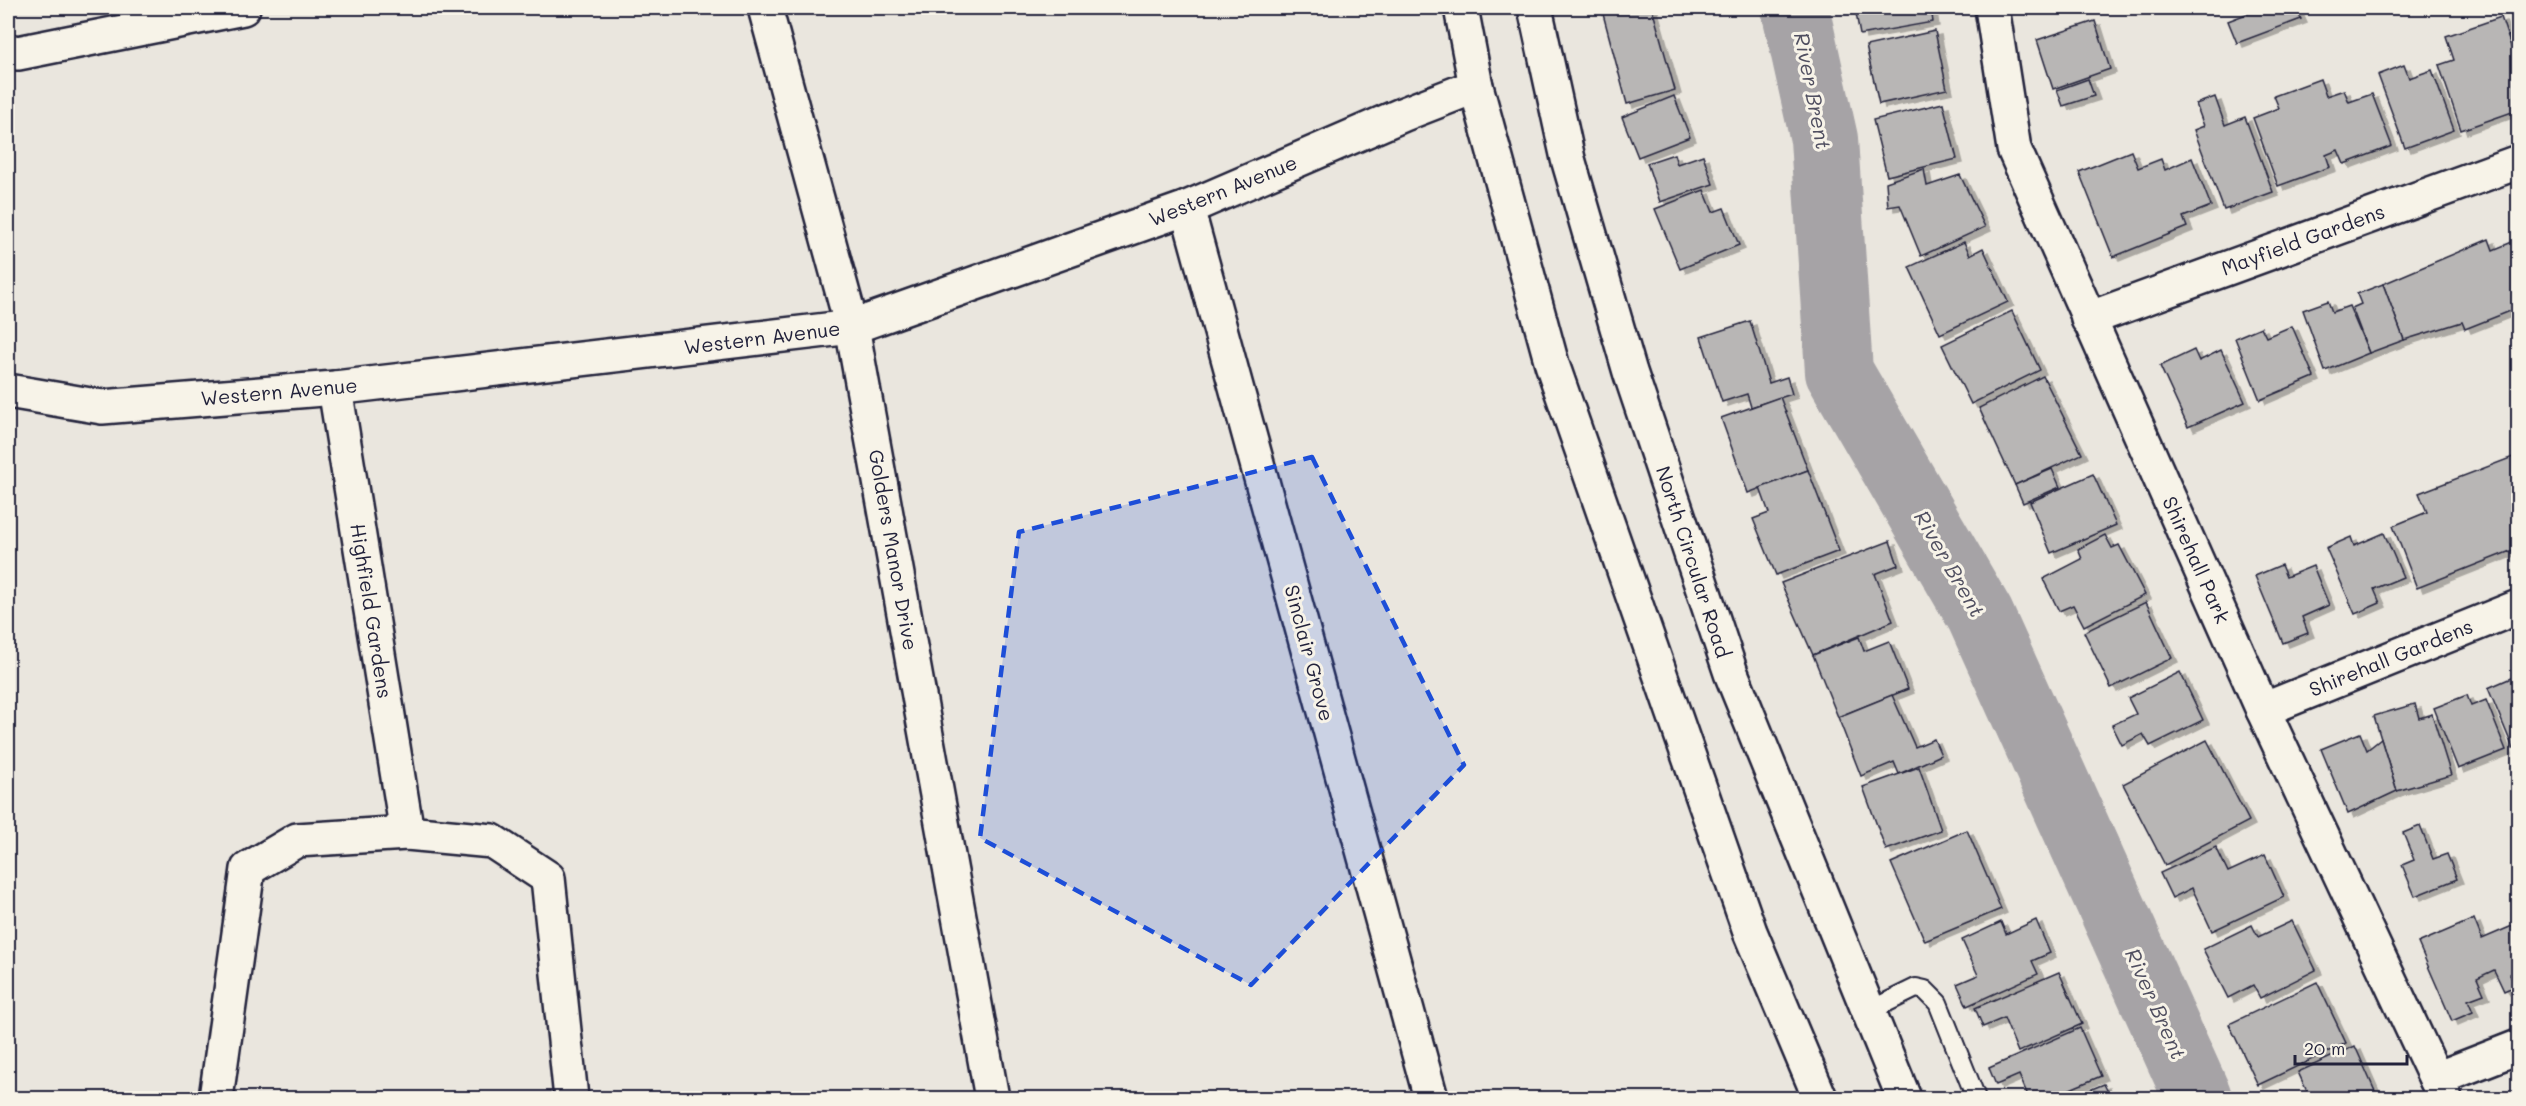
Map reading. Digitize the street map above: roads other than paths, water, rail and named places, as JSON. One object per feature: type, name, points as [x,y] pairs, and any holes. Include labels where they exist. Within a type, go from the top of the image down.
[{"type":"main road","points":[[8,51],[18,53],[243,8]]},
{"type":"main road","name":"Golders Manor Drive","points":[[765,8],[852,327],[992,1098]]},
{"type":"main road","points":[[1461,8],[1476,86],[1552,364],[1750,932],[1820,1098]]},
{"type":"main road","name":"North Circular Road","points":[[1535,8],[1568,159],[1630,372],[1731,673],[1904,1098]]},
{"type":"main road","name":"Shirehall Park","points":[[1992,8],[2014,149],[2263,710],[2440,1089]]},
{"type":"main road","name":"Western Avenue","points":[[8,391],[102,407],[335,388],[852,327],[1187,208],[1404,114],[1476,86]]},
{"type":"main road","name":"Mayfield Gardens","points":[[2088,319],[2518,162]]},
{"type":"main road","name":"Sinclair Grove","points":[[1187,208],[1431,1098]]},
{"type":"main road","name":"Highfield Gardens","points":[[335,388],[407,833]]},
{"type":"main road","name":"Shirehall Gardens","points":[[2263,710],[2518,607]]},
{"type":"main road","points":[[216,1098],[248,869],[297,840],[407,833],[492,841],[548,878],[571,1098]]},
{"type":"main road","points":[[2440,1089],[2518,1047]]},
{"type":"lane","points":[[1869,1011],[1916,988],[1925,990],[1938,1003],[1976,1098]]},
{"type":"waterway","name":"River Brent","points":[[1795,8],[1824,139],[1839,372],[1980,615],[2198,1098]]}]
